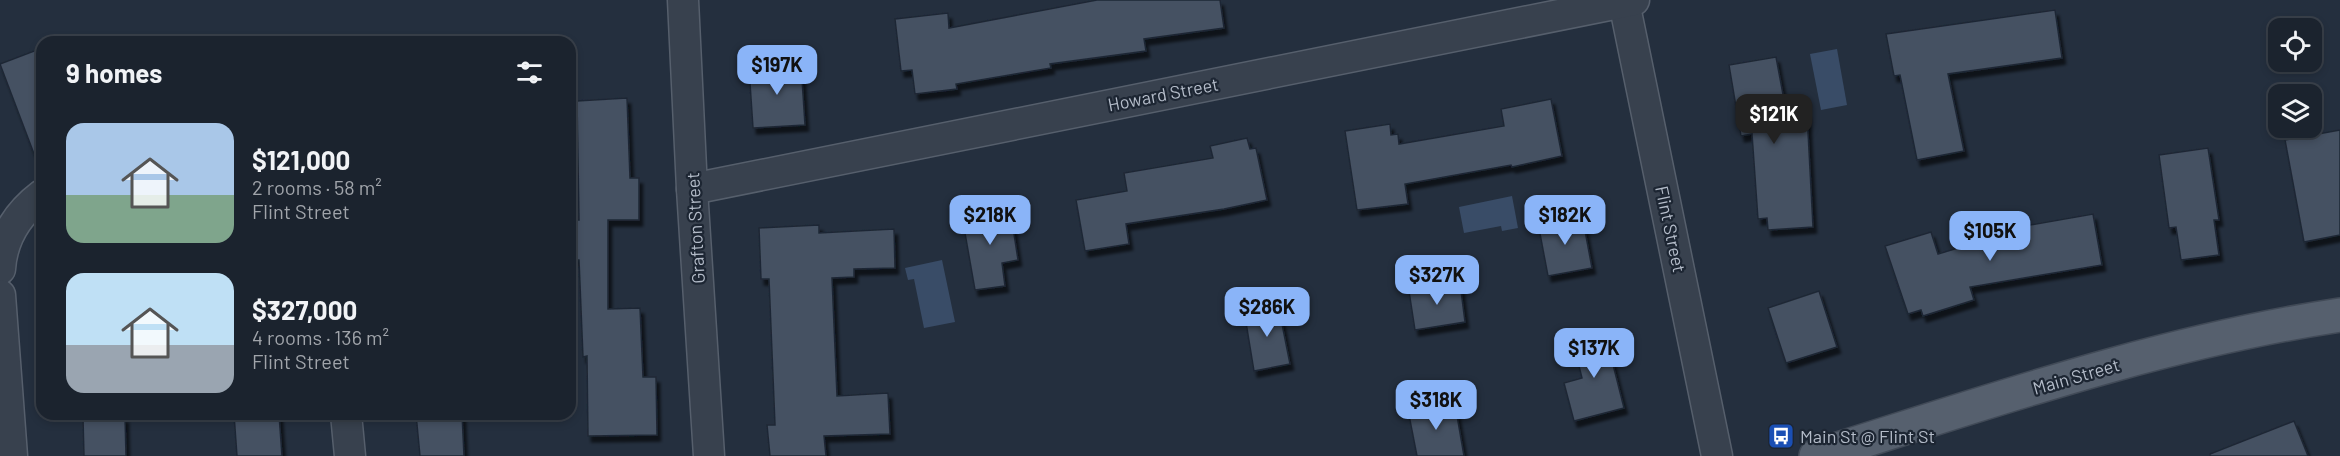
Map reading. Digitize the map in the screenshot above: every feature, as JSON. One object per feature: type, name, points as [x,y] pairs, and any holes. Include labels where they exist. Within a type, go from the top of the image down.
[{"type":"main road","name":"Main Street","points":[[1816,456],[2133,359],[2214,339],[2340,315]]},
{"type":"street","name":"Grafton Street","points":[[683,0],[709,456]]},
{"type":"street","name":"Howard Street","points":[[692,189],[1629,1]]},
{"type":"street","name":"Flint Street","points":[[1629,1],[1717,456]]},
{"type":"street","points":[[0,269],[1,256],[10,229],[36,200]]},
{"type":"street","points":[[0,295],[12,456]]},
{"type":"street","points":[[347,420],[350,456]]},
{"type":"water","points":[[1837,49],[1847,105],[1821,110],[1810,54]]},
{"type":"water","points":[[1512,196],[1518,228],[1502,231],[1501,226],[1464,233],[1459,207]]},
{"type":"water","points":[[942,260],[955,322],[924,328],[914,279],[908,280],[905,268]]},
{"type":"building","points":[[1097,0],[1220,0],[1224,28],[1144,39],[1146,51],[1050,64],[1051,68],[956,84],[957,89],[915,94],[912,70],[901,71],[895,19],[948,13],[949,28]]},
{"type":"building","points":[[2055,10],[2062,58],[1948,74],[1964,151],[1917,160],[1900,75],[1894,76],[1886,34]]},
{"type":"building","points":[[36,50],[36,159],[0,64]]},
{"type":"building","points":[[1776,57],[1787,116],[1807,113],[1813,227],[1768,230],[1767,218],[1758,219],[1752,134],[1741,136],[1729,65]]},
{"type":"building","points":[[801,64],[805,125],[753,128],[749,68]]},
{"type":"building","points":[[627,98],[630,178],[639,178],[639,220],[608,220],[608,309],[640,308],[643,377],[656,377],[657,435],[588,436],[587,356],[583,357],[579,260],[576,260],[576,220],[579,220],[577,101]]},
{"type":"building","points":[[1551,99],[1562,156],[1512,167],[1511,165],[1405,184],[1408,204],[1357,210],[1345,131],[1390,124],[1391,135],[1398,134],[1399,144],[1504,126],[1501,109]]},
{"type":"building","points":[[2340,130],[2340,235],[2304,242],[2285,140],[2322,138],[2322,133]]},
{"type":"building","points":[[1247,138],[1250,149],[1256,148],[1267,200],[1126,224],[1129,244],[1085,251],[1076,200],[1127,191],[1124,173],[1213,158],[1210,146]]},
{"type":"building","points":[[2208,148],[2219,220],[2214,220],[2219,255],[2181,260],[2176,227],[2169,228],[2159,155]]},
{"type":"building","points":[[1010,208],[1018,260],[1002,263],[1005,286],[975,290],[962,216]]},
{"type":"building","points":[[2093,214],[2102,265],[1970,287],[1974,300],[1923,316],[1921,310],[1908,314],[1885,246],[1931,232],[1938,254],[2020,229],[2019,227]]},
{"type":"building","points":[[1582,215],[1592,268],[1548,276],[1538,223]]},
{"type":"building","points":[[819,225],[819,233],[894,229],[895,268],[854,269],[854,277],[832,278],[837,396],[888,393],[890,434],[824,436],[826,456],[770,456],[767,425],[775,425],[769,279],[761,279],[759,228]]},
{"type":"building","points":[[1460,283],[1465,322],[1415,330],[1409,291]]},
{"type":"building","points":[[1819,291],[1837,347],[1786,363],[1768,308]]},
{"type":"building","points":[[1278,304],[1290,364],[1254,371],[1244,310]]},
{"type":"building","points":[[1604,329],[1624,408],[1574,421],[1564,383],[1582,378],[1572,338]]},
{"type":"building","points":[[1446,403],[1446,405],[1455,404],[1464,456],[1417,456],[1408,410]]},
{"type":"building","points":[[83,420],[125,420],[126,456],[84,456]]},
{"type":"building","points":[[234,420],[279,420],[282,456],[237,456]]},
{"type":"building","points":[[417,420],[462,420],[464,456],[420,456]]},
{"type":"building","points":[[2294,421],[2308,456],[2210,456],[2210,454]]},
{"type":"place","name":"Main St @ Flint St","points":[[1781,436]]}]
